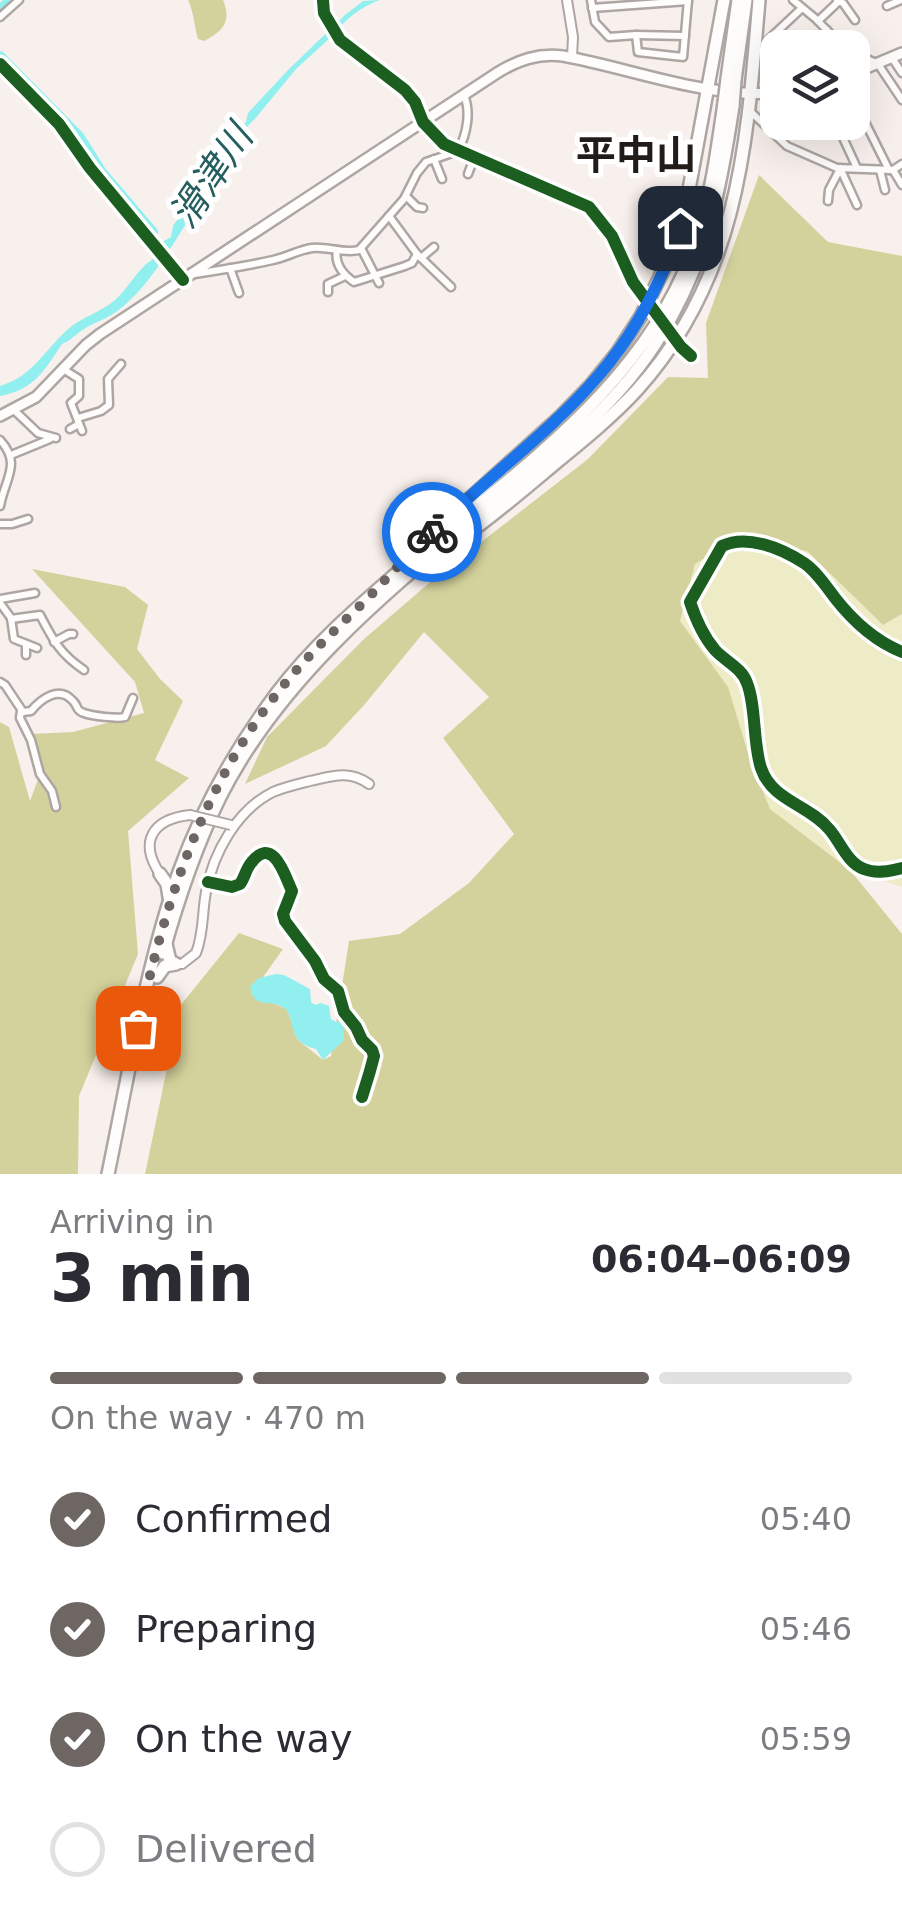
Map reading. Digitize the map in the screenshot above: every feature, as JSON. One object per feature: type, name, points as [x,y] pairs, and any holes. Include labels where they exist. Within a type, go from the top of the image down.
[{"type":"highway","points":[[110,1172],[150,974],[169,902],[216,788],[256,722],[310,653],[439,525],[560,416],[602,372],[632,332],[653,295],[680,228],[724,0]]},
{"type":"highway","points":[[110,1172],[157,978],[188,872],[221,796],[253,743],[317,661],[418,566],[578,432],[609,402],[659,338],[696,267],[718,196],[738,0]]},
{"type":"highway","points":[[731,80],[746,0]]},
{"type":"highway","points":[[418,566],[478,527],[618,409],[654,370],[691,314],[721,249],[735,197],[750,112],[759,0]]},
{"type":"highway","points":[[368,597],[572,424],[632,361],[675,292],[695,246],[728,105]]},
{"type":"highway","points":[[160,874],[173,875],[180,870]]},
{"type":"highway","points":[[160,874],[167,884],[169,902]]},
{"type":"highway","points":[[166,944],[170,960],[176,964]]},
{"type":"highway","points":[[157,978],[165,966],[176,964]]},
{"type":"main road","points":[[870,67],[902,53]]},
{"type":"main road","points":[[0,416],[36,397],[100,334],[521,60],[551,54],[707,89],[760,93]]},
{"type":"street","points":[[0,17],[19,0]]},
{"type":"street","points":[[323,0],[324,13],[340,38],[404,90],[415,102],[423,122],[444,144],[589,207],[612,236],[632,282],[644,299]]},
{"type":"street","points":[[567,0],[572,57]]},
{"type":"street","points":[[636,35],[638,52],[683,57],[685,36],[688,0],[592,4],[595,22],[609,37],[636,35],[685,36]]},
{"type":"street","points":[[793,0],[827,30]]},
{"type":"street","points":[[887,6],[901,0]]},
{"type":"street","points":[[818,21],[837,1],[855,20]]},
{"type":"street","points":[[779,30],[802,8]]},
{"type":"street","points":[[892,58],[902,73]]},
{"type":"street","points":[[870,60],[878,64],[902,100]]},
{"type":"street","points":[[0,64],[59,124],[90,168],[129,208],[166,259],[188,277],[318,247],[353,252],[362,248],[406,196],[426,162],[458,150],[466,126],[464,94]]},
{"type":"street","points":[[750,112],[787,146],[840,168],[888,170],[902,164]]},
{"type":"street","points":[[870,133],[888,170],[902,185]]},
{"type":"street","points":[[843,140],[857,168]]},
{"type":"street","points":[[468,174],[474,158]]},
{"type":"street","points":[[434,159],[442,179]]},
{"type":"street","points":[[828,201],[830,186],[840,168]]},
{"type":"street","points":[[840,168],[857,205]]},
{"type":"street","points":[[886,190],[888,170]]},
{"type":"street","points":[[406,196],[422,208]]},
{"type":"street","points":[[389,216],[450,288]]},
{"type":"street","points":[[362,248],[378,280]]},
{"type":"street","points":[[337,250],[345,276],[356,285],[378,280],[434,248]]},
{"type":"street","points":[[230,268],[239,293]]},
{"type":"street","points":[[328,292],[328,284],[345,276]]},
{"type":"street","points":[[70,429],[109,405],[108,379],[120,364]]},
{"type":"street","points":[[62,369],[79,379],[79,396],[71,403],[80,424]]},
{"type":"street","points":[[11,455],[53,438],[38,434],[14,410]]},
{"type":"street","points":[[0,450],[1,441]]},
{"type":"street","points":[[0,506],[12,460],[1,441]]},
{"type":"street","points":[[29,456],[35,444]]},
{"type":"street","points":[[0,524],[28,519]]},
{"type":"street","points":[[902,652],[859,625],[806,564],[760,543],[740,540],[722,546],[690,602],[700,629],[716,652],[748,684],[760,768],[770,785],[778,795],[827,826],[854,864],[878,872],[902,868]]},
{"type":"street","points":[[35,592],[23,600],[16,594],[0,601],[12,619],[14,640],[38,648]]},
{"type":"street","points":[[12,619],[40,615],[54,642],[70,662],[84,670]]},
{"type":"street","points":[[54,642],[73,634]]},
{"type":"street","points":[[26,644],[26,656]]},
{"type":"street","points":[[0,682],[21,711],[40,774],[52,791],[56,807]]},
{"type":"street","points":[[21,711],[28,712],[39,700],[56,695],[69,697],[84,713],[118,720],[124,717],[134,698]]},
{"type":"street","points":[[176,964],[190,959],[199,946],[208,882],[234,823],[272,793],[297,784],[353,775],[369,784]]},
{"type":"street","points":[[160,874],[151,860],[149,844],[160,825],[190,815],[234,823]]},
{"type":"street","points":[[208,882],[232,887],[240,884],[254,859],[266,854],[278,860],[292,891],[283,914],[285,921],[324,979],[338,991],[344,1012],[372,1050],[374,1056],[362,1097]]},
{"type":"shaded area","points":[[188,0],[223,0],[226,20],[221,29],[204,41],[198,39]]},
{"type":"shaded area","points":[[759,175],[828,242],[902,256],[902,614],[883,625],[807,551],[731,542],[695,564],[680,621],[728,687],[770,809],[850,870],[902,934],[902,1174],[145,1174],[180,1006],[239,933],[283,949],[251,994],[287,1009],[298,1040],[323,1060],[331,1056],[349,941],[400,934],[469,883],[514,834],[443,738],[489,697],[424,632],[326,746],[245,784],[267,737],[364,639],[435,578],[588,459],[668,377],[708,378],[706,323]]},
{"type":"shaded area","points":[[735,530],[807,551],[883,625],[902,614],[902,887],[850,870],[770,809],[748,753],[680,621],[695,564]]},
{"type":"shaded area","points":[[32,569],[125,587],[148,605],[137,649],[183,701],[155,760],[189,778],[128,831],[138,954],[79,1096],[78,1174],[0,1174],[0,722],[9,727],[30,801],[40,774],[29,734],[73,732],[144,713],[135,682]]},
{"type":"water","name":"滑津川","points":[[380,0],[354,14],[332,36],[341,49],[330,38],[296,69],[249,124],[232,151],[222,159],[225,162],[215,171],[168,253],[130,301],[62,344],[30,384],[0,396],[0,386],[29,370],[72,326],[115,300],[152,260],[160,243],[171,237],[173,226],[246,122],[248,113],[288,70],[363,1]]},
{"type":"water","points":[[276,974],[310,989],[311,1002],[329,1006],[331,1019],[343,1022],[344,1040],[323,1060],[316,1049],[299,1040],[286,1010],[258,1001],[252,993],[250,986],[259,978]]},
{"type":"waterway","points":[[0,10],[10,0]]},
{"type":"waterway","name":"滑津川","points":[[0,56],[79,136],[101,171],[153,232]]},
{"type":"cycle path","points":[[323,0],[324,13],[340,40],[405,90],[423,122],[444,144],[589,207],[612,236],[633,282],[691,356]]},
{"type":"cycle path","points":[[0,64],[59,124],[90,168],[183,280]]},
{"type":"cycle path","points":[[902,652],[857,622],[808,566],[764,544],[742,541],[722,546],[690,602],[711,645],[747,683],[758,758],[773,788],[820,821],[858,866],[878,872],[902,868]]},
{"type":"cycle path","points":[[208,882],[232,887],[240,884],[259,855],[266,853],[277,860],[292,891],[283,914],[285,921],[324,979],[338,991],[344,1012],[372,1050],[374,1056],[362,1097]]},
{"type":"way so far","points":[[138,1028],[180,870],[232,760],[280,689],[310,653],[432,532]]},
{"type":"district","name":"平中山","points":[[636,155]]},
{"type":"route","points":[[432,532],[560,416],[602,372],[653,295],[680,228]]}]
